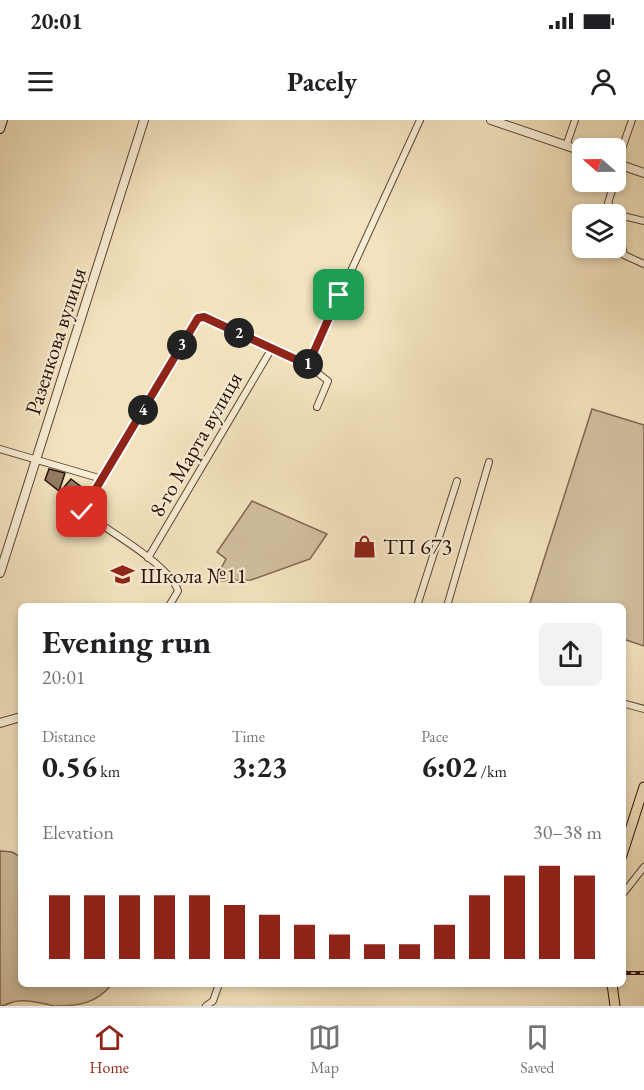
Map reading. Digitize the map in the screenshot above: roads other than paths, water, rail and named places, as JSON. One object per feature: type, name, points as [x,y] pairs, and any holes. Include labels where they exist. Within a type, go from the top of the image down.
[{"type":"main road","points":[[0,129],[3,120]]},
{"type":"main road","points":[[626,843],[644,787]]},
{"type":"main road","points":[[612,987],[615,1006]]},
{"type":"street","name":"Разенкова вулиця","points":[[0,573],[144,120]]},
{"type":"street","points":[[308,365],[420,120]]},
{"type":"street","points":[[491,120],[572,148]]},
{"type":"street","points":[[566,146],[575,120]]},
{"type":"street","points":[[626,139],[632,120]]},
{"type":"street","points":[[626,166],[644,172]]},
{"type":"street","points":[[626,217],[644,221]]},
{"type":"street","points":[[626,256],[642,263]]},
{"type":"street","points":[[171,603],[178,591],[174,580],[148,558],[82,512],[198,318],[204,317],[308,365],[328,381],[317,407]]},
{"type":"street","name":"8-го Марта вулиця","points":[[148,558],[272,348]]},
{"type":"street","points":[[0,450],[102,478]]},
{"type":"street","points":[[448,603],[489,462]]},
{"type":"street","points":[[418,603],[457,480]]},
{"type":"street","points":[[626,704],[644,709]]},
{"type":"street","points":[[0,723],[18,718]]},
{"type":"street","points":[[626,890],[644,867]]},
{"type":"street","points":[[206,1006],[213,1000],[218,987]]},
{"type":"railway","points":[[626,973],[644,973]]},
{"type":"place","name":"ТП 673","points":[[365,546]]},
{"type":"place","name":"Школа №11","points":[[122,575]]}]
